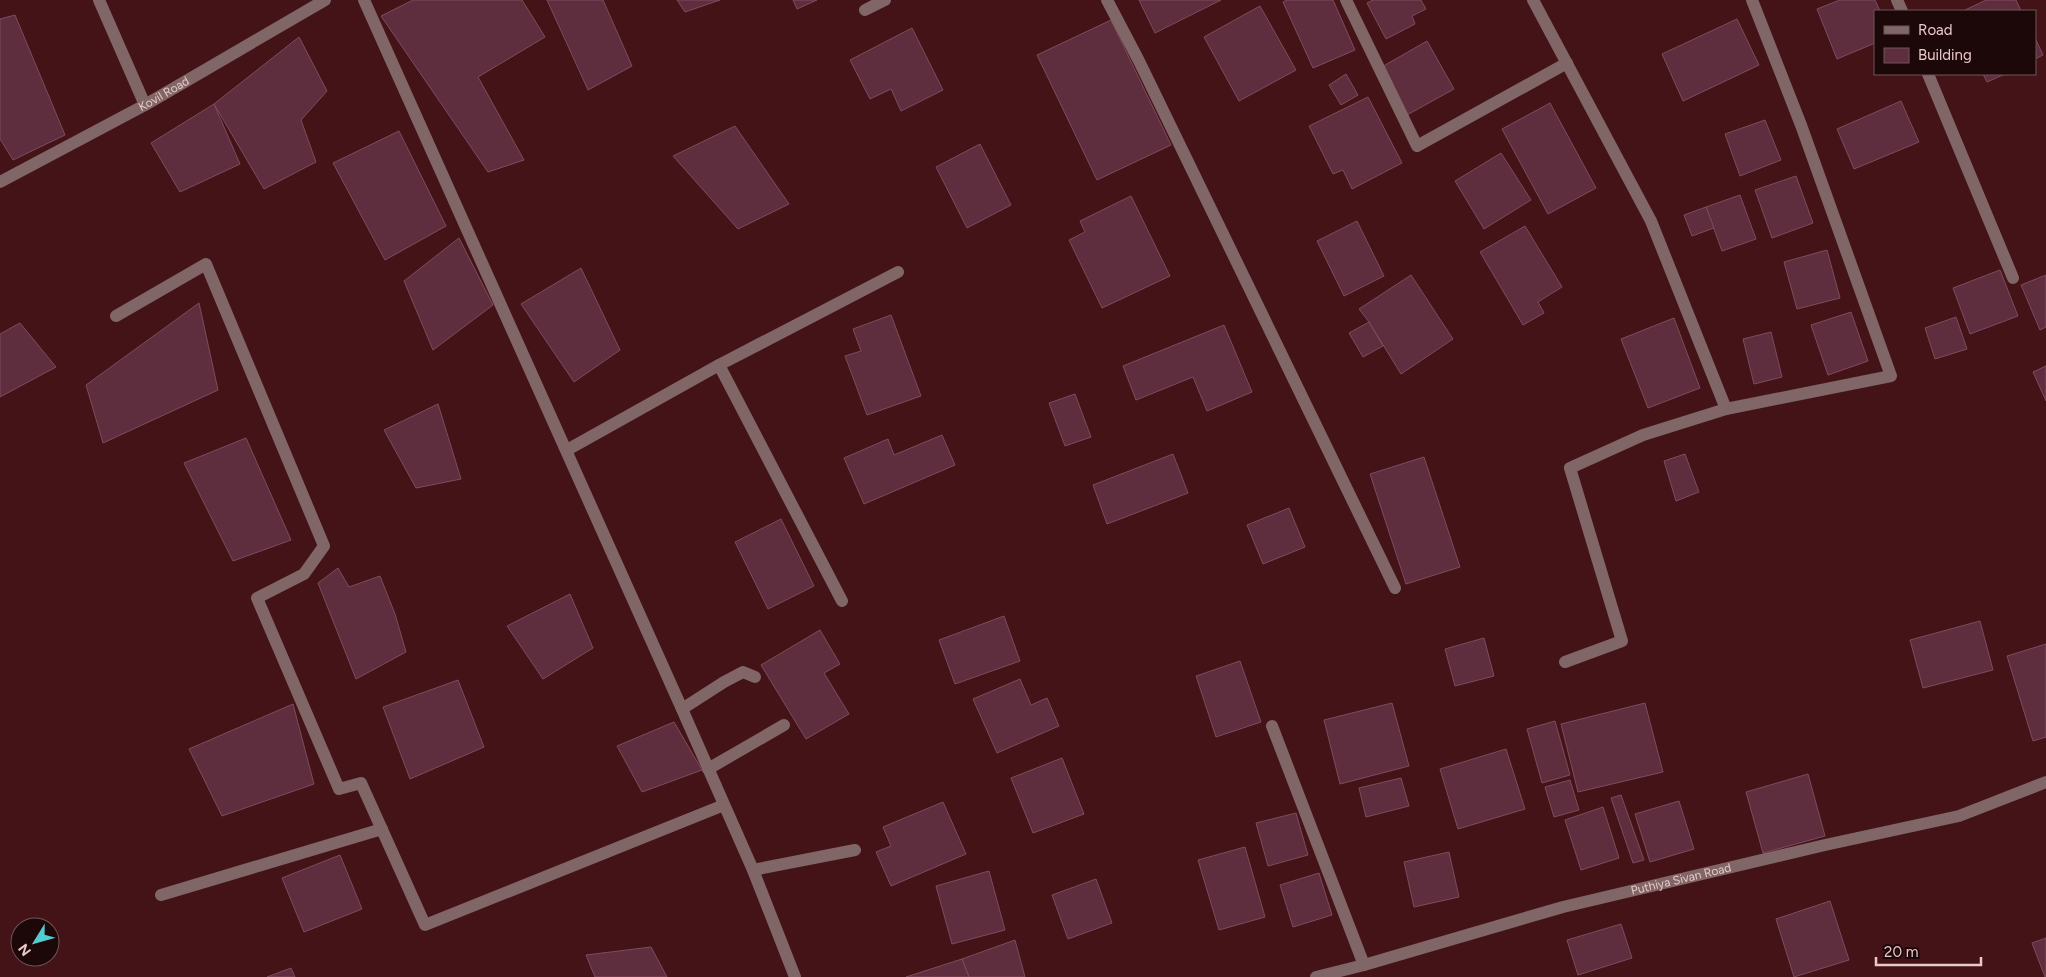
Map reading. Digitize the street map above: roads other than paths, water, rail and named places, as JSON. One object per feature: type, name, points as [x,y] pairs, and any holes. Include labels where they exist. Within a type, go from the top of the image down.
[{"type":"street","points":[[99,0],[145,105]]},
{"type":"street","name":"Kovil Road","points":[[0,182],[145,105],[325,0]]},
{"type":"street","points":[[364,0],[724,804],[753,870],[795,977]]},
{"type":"street","points":[[865,10],[885,0]]},
{"type":"street","points":[[1107,0],[1143,70],[1395,588]]},
{"type":"street","points":[[1346,0],[1416,146],[1567,63]]},
{"type":"street","points":[[1533,0],[1651,220],[1726,409]]},
{"type":"street","points":[[1565,662],[1622,641],[1570,468],[1643,435],[1726,409],[1891,376],[1801,125],[1752,0]]},
{"type":"street","points":[[1928,75],[2012,278]]},
{"type":"street","points":[[116,316],[206,264],[324,546],[304,574],[257,598],[339,789],[361,783],[426,924],[724,804]]},
{"type":"street","points":[[567,450],[719,365],[898,272]]},
{"type":"street","points":[[719,365],[842,601]]},
{"type":"street","points":[[682,709],[743,672],[755,677]]},
{"type":"street","points":[[708,769],[784,725]]},
{"type":"street","points":[[1272,726],[1364,965]]},
{"type":"street","name":"Puthiya Sivan Road","points":[[1316,977],[1364,965],[1563,907],[1825,845],[1958,816],[2046,782]]},
{"type":"street","points":[[161,896],[382,829]]},
{"type":"street","points":[[753,870],[855,850]]}]
